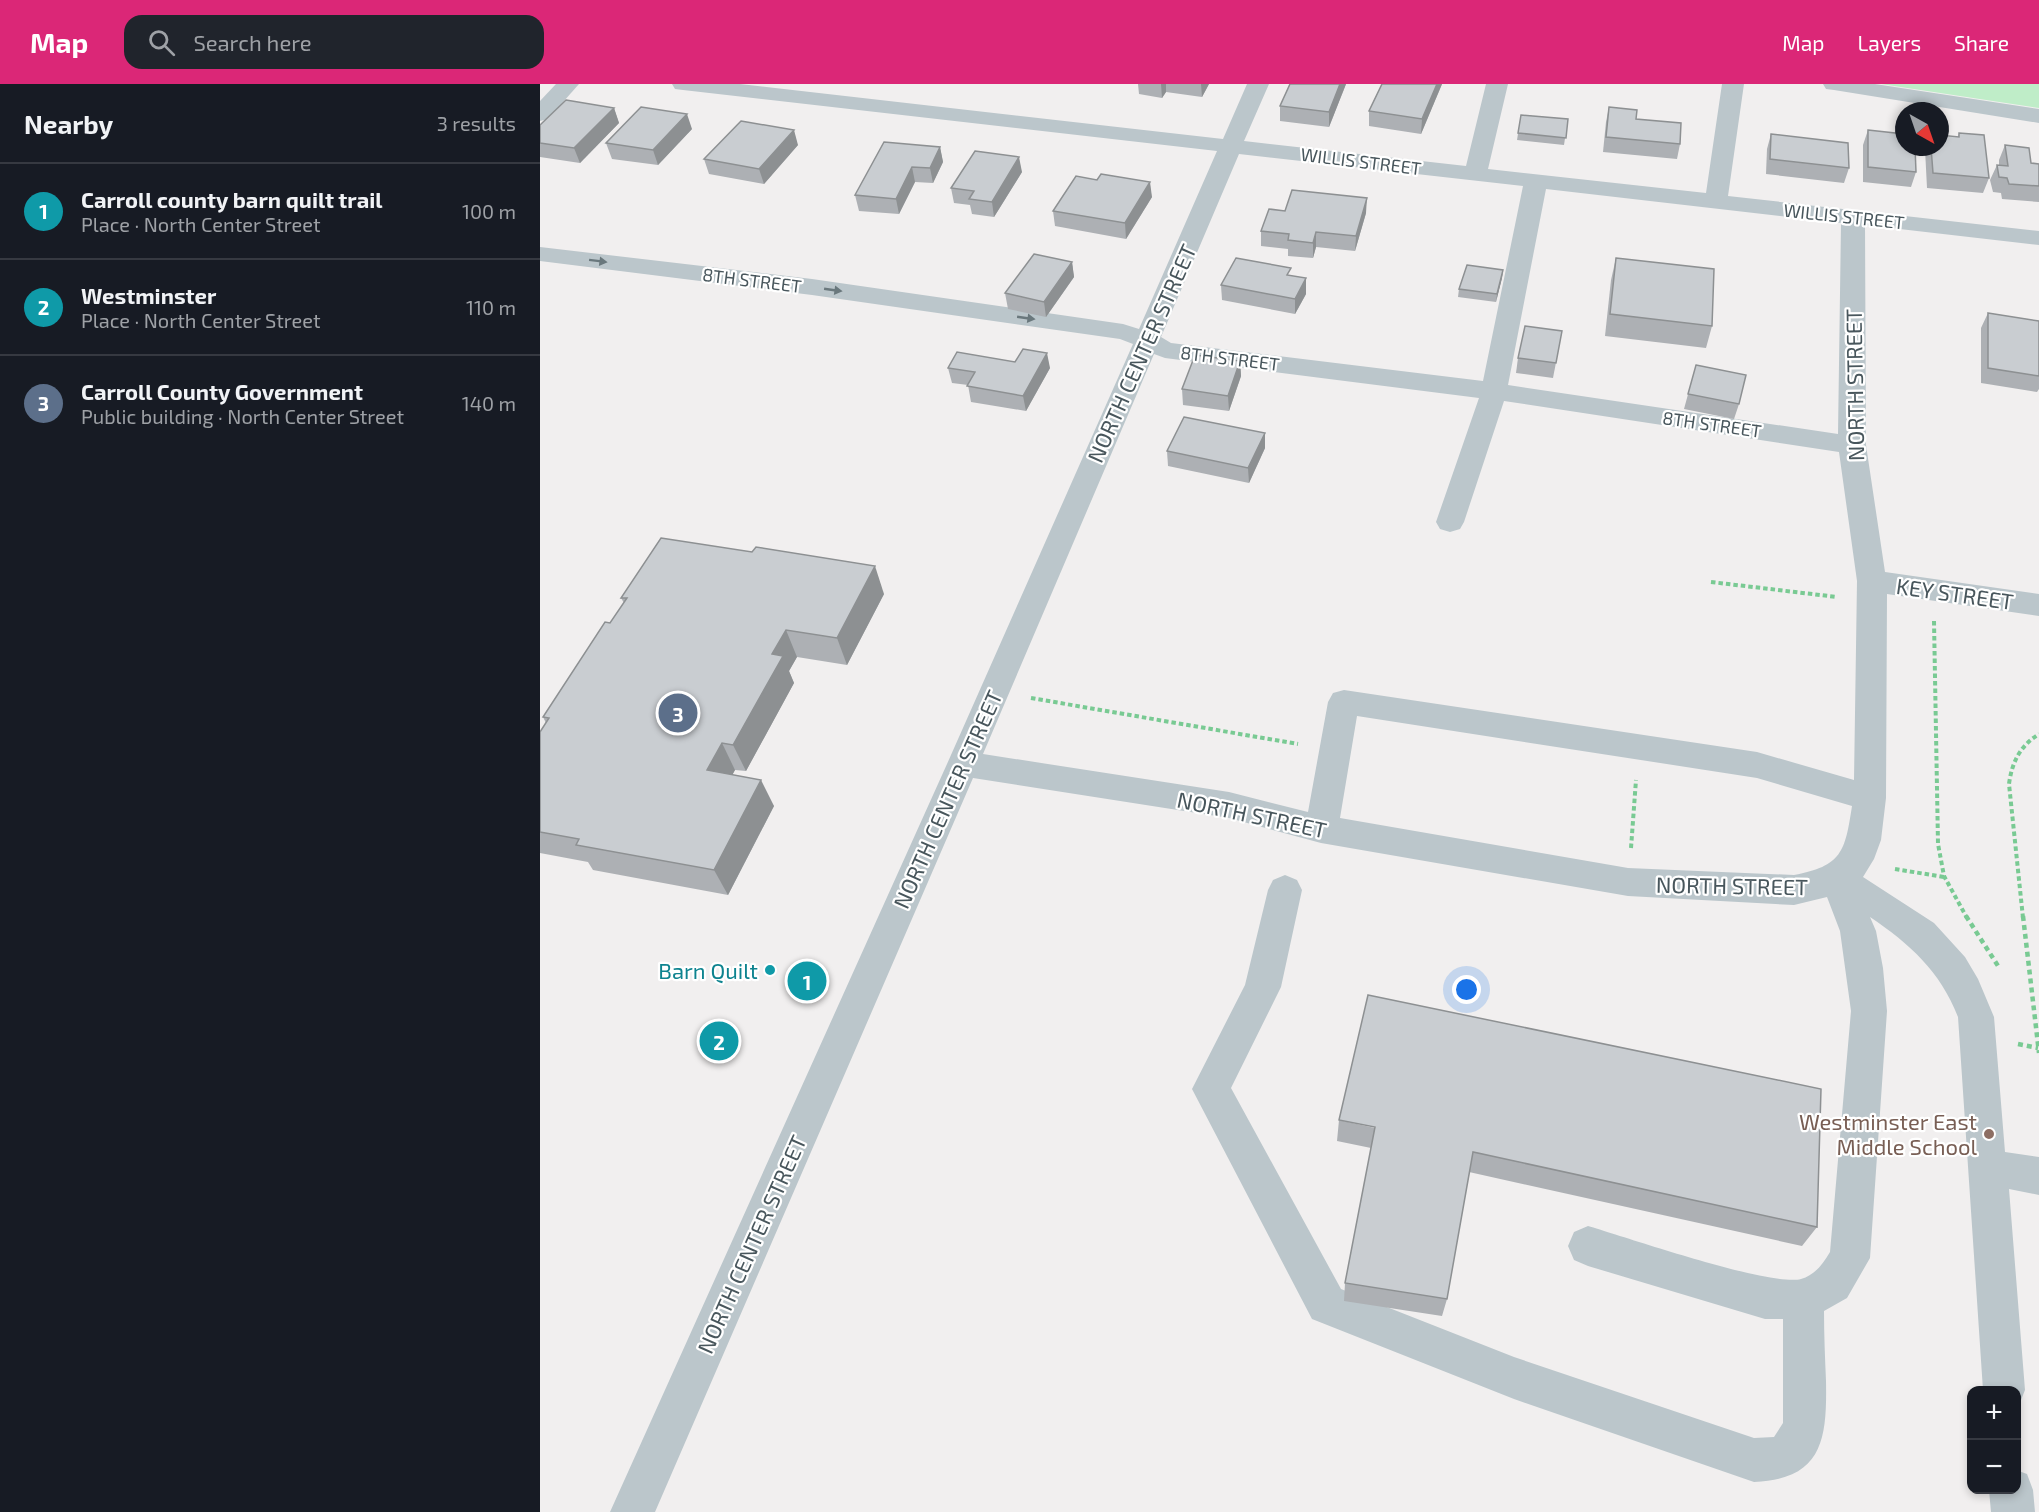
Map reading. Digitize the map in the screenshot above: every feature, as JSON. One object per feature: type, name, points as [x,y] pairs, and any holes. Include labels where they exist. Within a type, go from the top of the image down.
[{"type":"street","points":[[540,114],[568,84]]},
{"type":"street","name":"WILLIS STREET","points":[[683,84],[827,92],[1230,145],[2039,238]]},
{"type":"street","name":"NORTH CENTER STREET","points":[[632,1512],[963,764],[1258,84]]},
{"type":"street","points":[[1475,174],[1497,84]]},
{"type":"street","points":[[1716,201],[1733,84]]},
{"type":"street","points":[[1834,84],[2039,116]]},
{"type":"street","points":[[1450,522],[1494,392],[1536,181]]},
{"type":"street","name":"NORTH STREET","points":[[963,764],[1228,806],[1321,830],[1628,882],[1794,890],[1810,888],[1837,879],[1857,859],[1864,840],[1870,798],[1873,694],[1859,589],[1852,445],[1853,218]]},
{"type":"street","name":"8TH STREET","points":[[540,254],[812,287],[1123,332],[1148,340],[1165,350],[1494,392],[1852,445]]},
{"type":"street","name":"KEY STREET","points":[[1859,589],[2039,605]]},
{"type":"street","points":[[1321,830],[1344,702],[1757,765],[1870,798]]},
{"type":"street","points":[[1837,879],[1926,937],[1943,953],[1968,994],[1976,1017],[2004,1386]]},
{"type":"street","points":[[1588,1246],[1765,1298],[1803,1300],[1833,1284],[1850,1258],[1869,1011],[1865,968],[1857,931],[1837,879]]},
{"type":"street","points":[[1284,890],[1263,987],[1210,1089],[1327,1304],[1514,1378],[1754,1460],[1772,1460],[1789,1453],[1801,1441],[1805,1424],[1803,1300]]},
{"type":"street","points":[[1987,1167],[2039,1176]]},
{"type":"path","points":[[1711,582],[1859,589]]},
{"type":"path","points":[[1934,615],[1938,844],[1944,877],[1960,907],[1993,952],[2002,973]]},
{"type":"path","points":[[1024,692],[1034,700],[1334,750]]},
{"type":"path","points":[[2039,734],[2026,741],[2014,757],[2009,776],[2008,794],[2039,1053]]},
{"type":"path","points":[[1632,837],[1638,747]]},
{"type":"path","points":[[1889,868],[1944,877]]},
{"type":"path","points":[[2017,1035],[2018,1055]]},
{"type":"path","points":[[2018,1044],[2038,1048]]},
{"type":"green space","points":[[1881,84],[2039,84],[2039,108]]},
{"type":"building","points":[[1290,84],[1340,84],[1329,112],[1280,106]]},
{"type":"building","points":[[1382,84],[1437,84],[1422,119],[1369,111]]},
{"type":"building","points":[[566,100],[614,108],[574,148],[540,143],[540,125]]},
{"type":"building","points":[[641,107],[687,114],[653,150],[606,143]]},
{"type":"building","points":[[1609,107],[1637,110],[1636,119],[1681,123],[1680,144],[1606,137]]},
{"type":"building","points":[[1521,115],[1568,119],[1566,138],[1518,133]]},
{"type":"building","points":[[741,121],[794,130],[759,169],[704,159]]},
{"type":"building","points":[[1868,130],[1895,133],[1895,156],[1915,156],[1916,172],[1868,167]]},
{"type":"building","points":[[1959,133],[1984,135],[1989,178],[1933,173],[1932,156],[1949,156],[1949,136],[1959,137]]},
{"type":"building","points":[[1771,134],[1848,143],[1849,168],[1770,159]]},
{"type":"building","points":[[884,142],[940,147],[930,168],[912,167],[896,199],[855,195]]},
{"type":"building","points":[[2005,145],[2029,148],[2031,163],[2039,164],[2039,186],[2009,184],[2007,178],[1999,177],[1997,165],[2008,166]]},
{"type":"building","points":[[975,151],[1019,157],[992,202],[969,199],[974,191],[951,188]]},
{"type":"building","points":[[1101,174],[1150,182],[1125,223],[1053,211],[1076,176],[1097,180]]},
{"type":"building","points":[[1292,190],[1367,198],[1356,236],[1316,232],[1313,243],[1288,240],[1289,234],[1261,231],[1269,209],[1285,211]]},
{"type":"building","points":[[1034,254],[1072,262],[1044,302],[1005,293]]},
{"type":"building","points":[[1236,258],[1291,268],[1287,275],[1306,278],[1295,299],[1221,285]]},
{"type":"building","points":[[1616,258],[1714,269],[1712,326],[1610,314]]},
{"type":"building","points":[[1467,265],[1503,270],[1497,294],[1459,289]]},
{"type":"building","points":[[1988,313],[2039,321],[2039,376],[1988,368]]},
{"type":"building","points":[[1525,326],[1562,331],[1556,363],[1518,358]]},
{"type":"building","points":[[1023,349],[1047,353],[1023,396],[967,386],[975,372],[948,368],[957,352],[1015,362]]},
{"type":"building","points":[[1195,355],[1240,361],[1228,396],[1182,389]]},
{"type":"building","points":[[1696,365],[1746,375],[1739,404],[1688,394]]},
{"type":"building","points":[[1184,417],[1265,433],[1248,468],[1167,451]]},
{"type":"building","points":[[661,538],[752,552],[756,547],[875,566],[837,638],[786,630],[772,654],[783,656],[733,745],[722,743],[707,770],[761,780],[714,870],[576,845],[579,839],[540,832],[540,732],[549,718],[543,717],[605,622],[610,623],[627,598],[621,598]]},
{"type":"building","points":[[1368,995],[1821,1089],[1817,1227],[1473,1152],[1447,1299],[1345,1283],[1375,1127],[1339,1120]]},
{"type":"place","name":"Carroll County Government","points":[[678,713]]},
{"type":"place","name":"Barn Quilt","points":[[770,970]]},
{"type":"place","name":"Carroll county barn quilt trail","points":[[807,981]]},
{"type":"place","name":"Westminster","points":[[719,1041]]},
{"type":"place","name":"Westminster East Middle School","points":[[1989,1134]]}]
